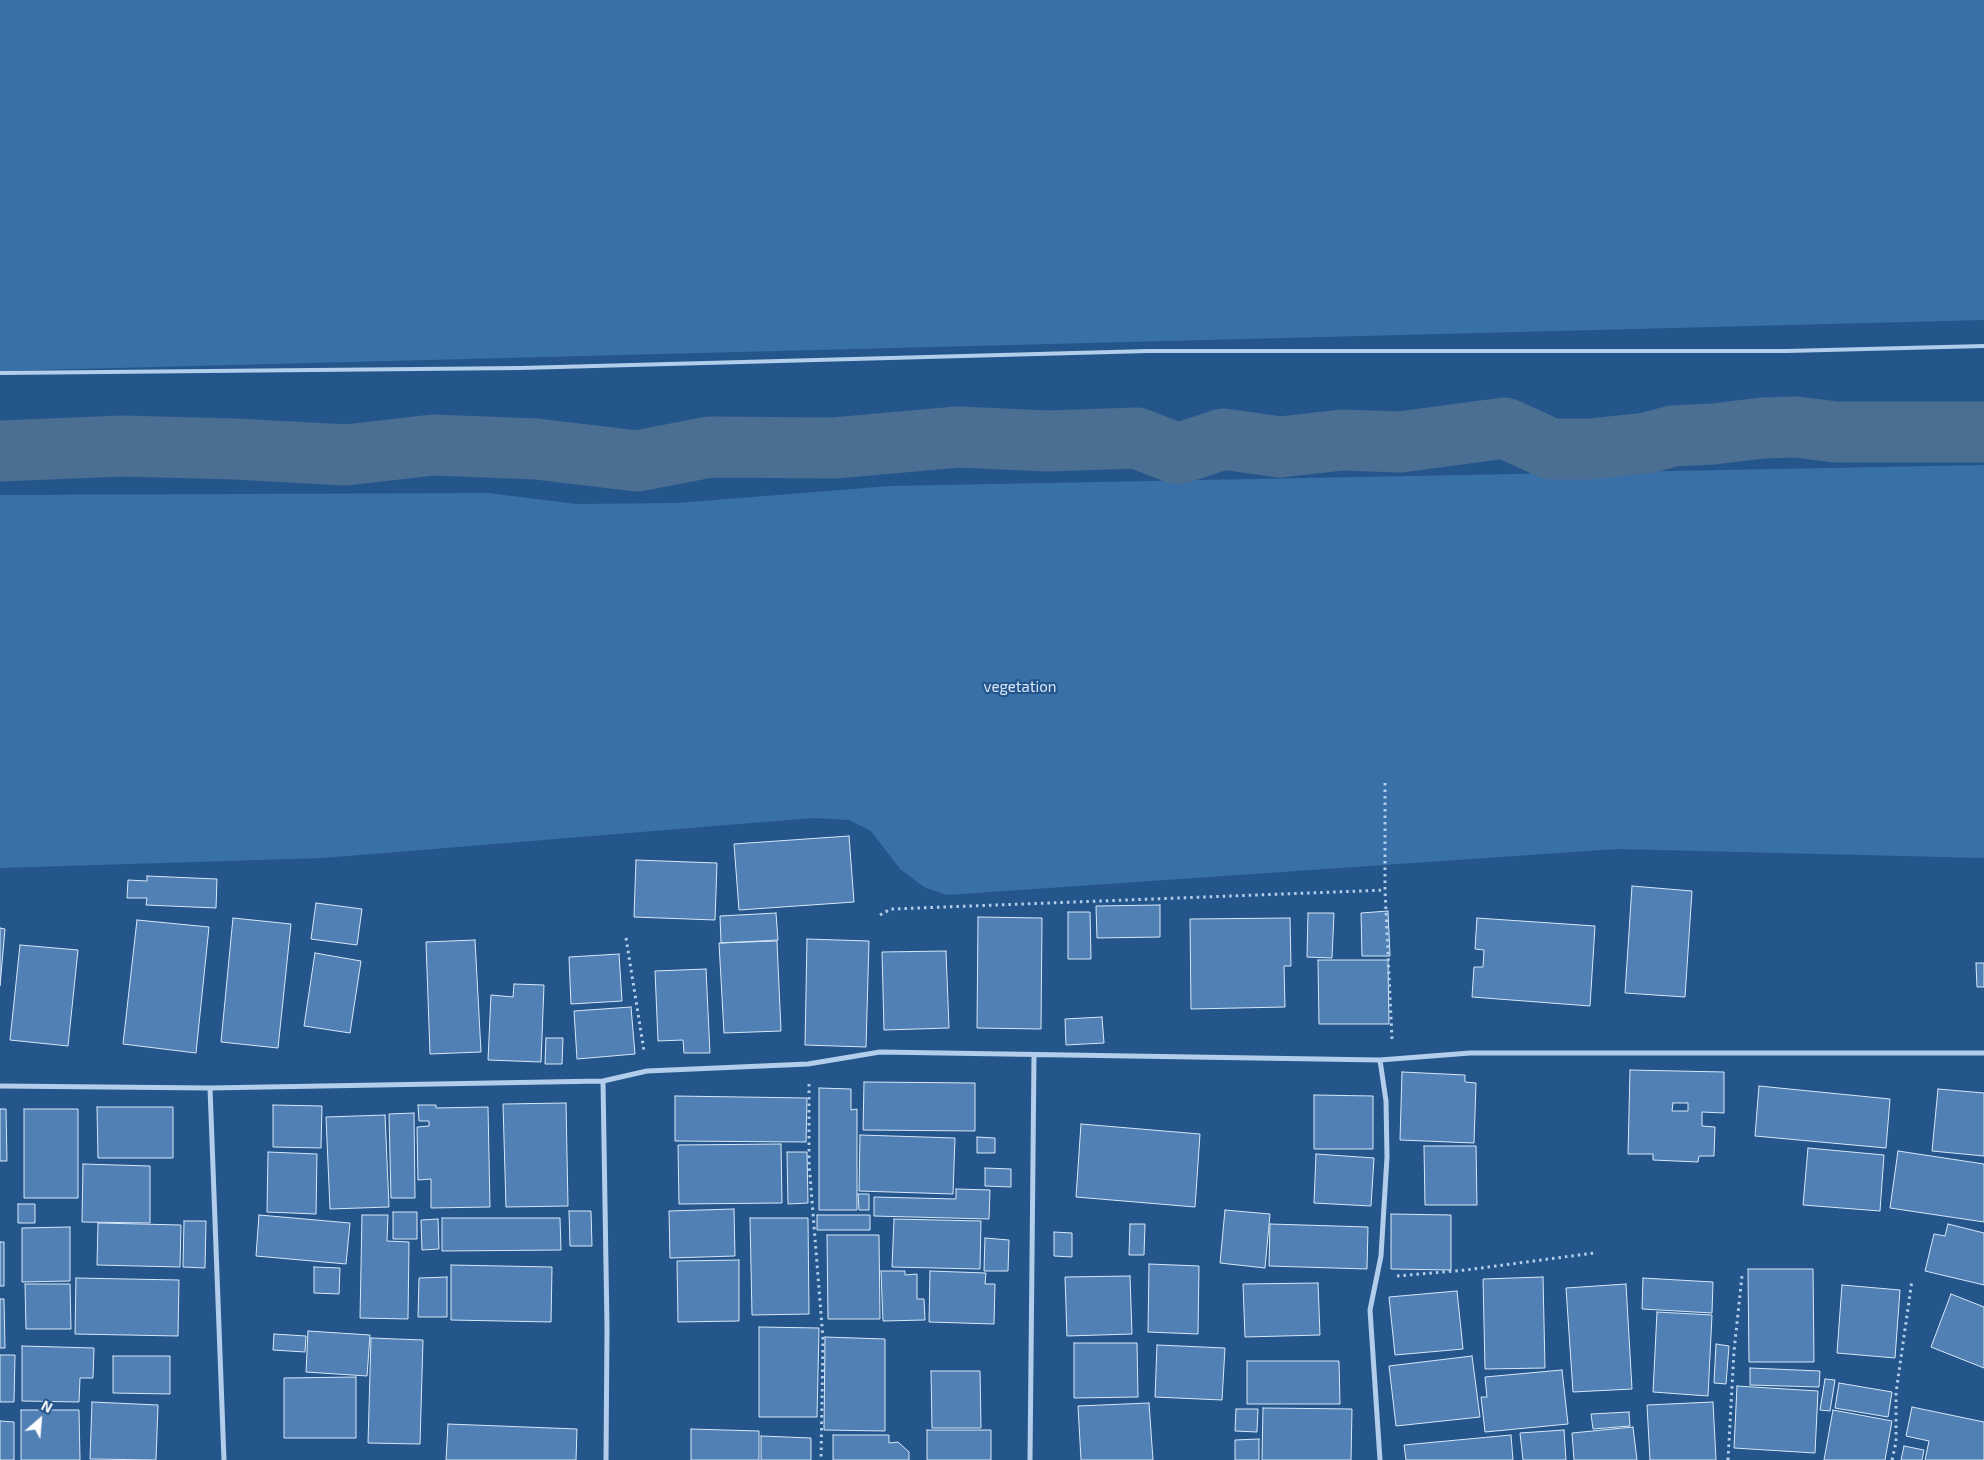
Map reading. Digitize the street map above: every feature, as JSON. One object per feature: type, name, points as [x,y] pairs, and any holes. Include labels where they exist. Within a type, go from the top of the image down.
[{"type":"street","points":[[0,1086],[210,1088],[603,1081],[647,1071],[808,1064],[880,1052],[1034,1056],[1393,1060],[1470,1053],[1984,1052]]},
{"type":"street","points":[[1030,1460],[1034,1056]]},
{"type":"street","points":[[1380,1060],[1386,1101],[1387,1157],[1381,1256],[1370,1310],[1380,1460]]},
{"type":"street","points":[[603,1081],[607,1327],[606,1460]]},
{"type":"street","points":[[210,1088],[224,1460]]},
{"type":"lane","points":[[0,373],[522,368],[1148,352],[1786,351],[1984,346]]},
{"type":"path","points":[[1385,783],[1385,890],[1393,1060]]},
{"type":"path","points":[[880,915],[891,909],[1385,890]]},
{"type":"path","points":[[626,938],[647,1071]]},
{"type":"path","points":[[808,1064],[809,1163],[823,1339],[821,1460]]},
{"type":"path","points":[[1377,1278],[1466,1270],[1594,1253]]},
{"type":"path","points":[[1728,1460],[1734,1351],[1742,1276]]},
{"type":"path","points":[[1892,1460],[1896,1442],[1896,1393],[1912,1280]]},
{"type":"green space","points":[[0,0],[1984,0],[1984,320],[0,371]]},
{"type":"green space","name":"vegetation","points":[[1984,465],[1984,858],[1617,849],[947,895],[924,887],[900,869],[871,831],[849,820],[813,818],[323,858],[0,868],[0,495],[488,493],[577,504],[677,503],[890,486]]},
{"type":"building","points":[[849,836],[854,902],[739,910],[734,844]]},
{"type":"building","points":[[636,860],[717,863],[715,920],[634,917]]},
{"type":"building","points":[[147,876],[217,879],[216,908],[146,905],[147,898],[127,898],[128,880],[147,881]]},
{"type":"building","points":[[1632,886],[1692,891],[1685,997],[1625,993]]},
{"type":"building","points":[[316,903],[362,909],[357,945],[311,939]]},
{"type":"building","points":[[1160,905],[1160,937],[1097,938],[1096,906]]},
{"type":"building","points":[[1388,911],[1390,956],[1362,956],[1361,913]]},
{"type":"building","points":[[1068,912],[1090,912],[1091,959],[1068,959]]},
{"type":"building","points":[[776,913],[778,940],[721,943],[720,916]]},
{"type":"building","points":[[1308,913],[1334,913],[1332,958],[1307,957]]},
{"type":"building","points":[[978,917],[1042,918],[1041,1029],[977,1028]]},
{"type":"building","points":[[233,918],[291,924],[278,1048],[221,1042]]},
{"type":"building","points":[[1290,918],[1291,966],[1284,966],[1285,1007],[1191,1009],[1190,919]]},
{"type":"building","points":[[1477,918],[1595,926],[1590,1006],[1472,997],[1474,967],[1483,967],[1484,950],[1475,949]]},
{"type":"building","points":[[137,920],[209,927],[196,1053],[123,1044]]},
{"type":"building","points":[[0,928],[5,929],[0,986]]},
{"type":"building","points":[[807,939],[869,941],[866,1047],[805,1045]]},
{"type":"building","points":[[475,940],[481,1052],[430,1054],[426,942]]},
{"type":"building","points":[[777,941],[781,1031],[724,1033],[719,943]]},
{"type":"building","points":[[20,945],[78,950],[68,1046],[10,1040]]},
{"type":"building","points":[[946,951],[949,1028],[884,1030],[882,952]]},
{"type":"building","points":[[315,953],[361,961],[350,1033],[304,1026]]},
{"type":"building","points":[[619,954],[622,1001],[571,1004],[569,957]]},
{"type":"building","points":[[1318,960],[1388,960],[1389,1024],[1319,1024]]},
{"type":"building","points":[[1976,963],[1984,963],[1984,987],[1977,987]]},
{"type":"building","points":[[706,969],[710,1053],[684,1053],[683,1040],[658,1041],[655,971]]},
{"type":"building","points":[[514,984],[544,985],[541,1062],[488,1060],[491,995],[513,997]]},
{"type":"building","points":[[631,1007],[635,1054],[577,1059],[574,1011]]},
{"type":"building","points":[[1102,1017],[1104,1043],[1066,1045],[1065,1019]]},
{"type":"building","points":[[546,1038],[563,1038],[562,1064],[545,1064]]},
{"type":"building","points":[[1630,1070],[1724,1072],[1724,1113],[1702,1112],[1702,1126],[1715,1127],[1714,1156],[1699,1156],[1698,1162],[1653,1160],[1653,1154],[1628,1154]],"holes":[[[1673,1103],[1688,1103],[1688,1111],[1672,1111]]]},
{"type":"building","points":[[1402,1072],[1465,1075],[1465,1082],[1476,1083],[1474,1143],[1400,1140]]},
{"type":"building","points":[[864,1082],[975,1083],[975,1131],[863,1130]]},
{"type":"building","points":[[1759,1086],[1890,1099],[1886,1148],[1755,1136]]},
{"type":"building","points":[[819,1088],[851,1089],[851,1110],[857,1109],[857,1210],[819,1210]]},
{"type":"building","points":[[1938,1089],[1984,1093],[1984,1156],[1932,1151]]},
{"type":"building","points":[[1314,1095],[1373,1096],[1373,1149],[1314,1149]]},
{"type":"building","points":[[675,1096],[807,1098],[806,1142],[675,1141]]},
{"type":"building","points":[[566,1103],[568,1206],[506,1207],[503,1104]]},
{"type":"building","points":[[273,1105],[322,1106],[321,1148],[273,1147]]},
{"type":"building","points":[[418,1105],[436,1105],[436,1108],[488,1107],[490,1207],[431,1208],[431,1179],[418,1180],[417,1127],[429,1126],[429,1121],[419,1121]]},
{"type":"building","points":[[97,1107],[173,1107],[173,1158],[98,1158]]},
{"type":"building","points":[[0,1109],[6,1109],[7,1161],[0,1161]]},
{"type":"building","points":[[24,1109],[78,1109],[78,1198],[24,1198]]},
{"type":"building","points":[[414,1113],[415,1198],[391,1198],[389,1114]]},
{"type":"building","points":[[385,1115],[389,1207],[330,1209],[326,1117]]},
{"type":"building","points":[[1081,1124],[1200,1134],[1195,1207],[1076,1197]]},
{"type":"building","points":[[860,1135],[955,1138],[953,1194],[859,1191]]},
{"type":"building","points":[[977,1137],[995,1138],[995,1153],[977,1153]]},
{"type":"building","points":[[781,1144],[782,1203],[679,1204],[678,1145]]},
{"type":"building","points":[[1424,1146],[1476,1146],[1477,1205],[1425,1205]]},
{"type":"building","points":[[1808,1148],[1884,1155],[1880,1211],[1803,1205]]},
{"type":"building","points":[[1898,1151],[1984,1164],[1984,1222],[1890,1208]]},
{"type":"building","points":[[268,1152],[317,1154],[316,1214],[267,1212]]},
{"type":"building","points":[[787,1152],[807,1152],[808,1203],[788,1204]]},
{"type":"building","points":[[1316,1154],[1374,1158],[1371,1206],[1314,1203]]},
{"type":"building","points":[[83,1164],[150,1166],[150,1223],[82,1222]]},
{"type":"building","points":[[985,1168],[1011,1169],[1011,1187],[985,1186]]},
{"type":"building","points":[[956,1189],[990,1190],[989,1219],[874,1216],[874,1197],[956,1199]]},
{"type":"building","points":[[858,1194],[869,1194],[869,1210],[859,1210]]},
{"type":"building","points":[[18,1204],[35,1204],[35,1223],[18,1223]]},
{"type":"building","points":[[734,1209],[735,1256],[670,1258],[669,1211]]},
{"type":"building","points":[[1225,1210],[1270,1214],[1265,1268],[1220,1263]]},
{"type":"building","points":[[569,1211],[591,1211],[592,1246],[570,1246]]},
{"type":"building","points":[[393,1212],[417,1212],[417,1239],[393,1239]]},
{"type":"building","points":[[1391,1214],[1451,1215],[1451,1270],[1391,1269]]},
{"type":"building","points":[[259,1215],[350,1223],[346,1264],[256,1256]]},
{"type":"building","points":[[362,1215],[388,1215],[387,1241],[409,1242],[408,1319],[360,1318]]},
{"type":"building","points":[[817,1215],[870,1215],[870,1230],[817,1230]]},
{"type":"building","points":[[442,1218],[560,1218],[561,1250],[442,1251]]},
{"type":"building","points":[[750,1218],[808,1218],[809,1314],[752,1315]]},
{"type":"building","points":[[438,1219],[439,1249],[422,1250],[421,1220]]},
{"type":"building","points":[[894,1219],[981,1221],[980,1269],[892,1267]]},
{"type":"building","points":[[184,1221],[206,1221],[205,1268],[183,1267]]},
{"type":"building","points":[[98,1223],[181,1225],[180,1267],[97,1265]]},
{"type":"building","points":[[1130,1224],[1145,1224],[1144,1255],[1129,1255]]},
{"type":"building","points":[[1270,1224],[1368,1227],[1367,1269],[1269,1266]]},
{"type":"building","points":[[1948,1224],[1984,1233],[1984,1285],[1925,1271],[1934,1234],[1945,1236]]},
{"type":"building","points":[[70,1227],[70,1281],[22,1282],[22,1228]]},
{"type":"building","points":[[1054,1232],[1072,1233],[1072,1257],[1054,1256]]},
{"type":"building","points":[[827,1235],[879,1235],[880,1319],[828,1319]]},
{"type":"building","points":[[985,1238],[1009,1240],[1008,1271],[984,1271]]},
{"type":"building","points":[[0,1242],[4,1242],[4,1286],[0,1286]]},
{"type":"building","points":[[739,1260],[739,1321],[678,1322],[677,1261]]},
{"type":"building","points":[[1149,1264],[1199,1266],[1198,1334],[1148,1332]]},
{"type":"building","points":[[451,1265],[552,1267],[551,1322],[451,1320]]},
{"type":"building","points":[[314,1267],[340,1268],[339,1294],[314,1293]]},
{"type":"building","points":[[1748,1269],[1813,1269],[1814,1362],[1749,1362]]},
{"type":"building","points":[[881,1271],[905,1271],[905,1275],[917,1274],[917,1299],[924,1299],[925,1320],[883,1321]]},
{"type":"building","points":[[930,1271],[986,1273],[985,1284],[995,1284],[994,1324],[929,1322]]},
{"type":"building","points":[[1130,1276],[1132,1334],[1067,1336],[1065,1277]]},
{"type":"building","points":[[447,1277],[447,1317],[418,1317],[419,1278]]},
{"type":"building","points":[[1543,1277],[1545,1368],[1485,1369],[1483,1279]]},
{"type":"building","points":[[76,1278],[179,1280],[178,1336],[75,1334]]},
{"type":"building","points":[[1643,1278],[1713,1282],[1712,1313],[1642,1309]]},
{"type":"building","points":[[1318,1283],[1320,1335],[1245,1337],[1243,1284]]},
{"type":"building","points":[[25,1284],[70,1284],[71,1329],[26,1329]]},
{"type":"building","points":[[1626,1284],[1632,1389],[1573,1392],[1566,1288]]},
{"type":"building","points":[[1842,1285],[1900,1290],[1895,1358],[1837,1353]]},
{"type":"building","points":[[1457,1291],[1463,1349],[1395,1355],[1389,1297]]},
{"type":"building","points":[[1951,1294],[1984,1307],[1984,1368],[1931,1347]]},
{"type":"building","points":[[0,1299],[4,1299],[5,1348],[0,1348]]},
{"type":"building","points":[[1657,1312],[1712,1315],[1708,1396],[1653,1392]]},
{"type":"building","points":[[759,1327],[819,1328],[817,1417],[759,1417]]},
{"type":"building","points":[[308,1331],[370,1335],[367,1376],[306,1372]]},
{"type":"building","points":[[274,1334],[306,1336],[305,1352],[273,1350]]},
{"type":"building","points":[[825,1337],[885,1339],[885,1431],[824,1430]]},
{"type":"building","points":[[371,1338],[423,1340],[420,1444],[368,1443]]},
{"type":"building","points":[[1074,1343],[1137,1343],[1138,1397],[1074,1398]]},
{"type":"building","points":[[1716,1344],[1729,1346],[1726,1384],[1714,1383]]},
{"type":"building","points":[[1157,1345],[1225,1348],[1222,1400],[1155,1397]]},
{"type":"building","points":[[22,1346],[94,1348],[93,1378],[80,1378],[79,1402],[22,1401]]},
{"type":"building","points":[[0,1355],[15,1355],[14,1402],[0,1402]]},
{"type":"building","points":[[113,1356],[170,1356],[170,1394],[113,1393]]},
{"type":"building","points":[[1472,1356],[1480,1417],[1396,1426],[1389,1366]]},
{"type":"building","points":[[1247,1361],[1339,1361],[1340,1404],[1247,1404]]},
{"type":"building","points":[[1750,1368],[1820,1371],[1819,1387],[1750,1385]]},
{"type":"building","points":[[1562,1370],[1568,1424],[1485,1432],[1481,1397],[1487,1397],[1485,1377]]},
{"type":"building","points":[[931,1371],[980,1371],[981,1428],[932,1428]]},
{"type":"building","points":[[356,1377],[356,1438],[284,1438],[284,1378]]},
{"type":"building","points":[[1825,1379],[1835,1380],[1830,1411],[1820,1410]]},
{"type":"building","points":[[1839,1383],[1892,1392],[1888,1417],[1835,1408]]},
{"type":"building","points":[[1737,1386],[1818,1391],[1815,1453],[1734,1448]]},
{"type":"building","points":[[92,1402],[158,1405],[156,1460],[90,1459]]},
{"type":"building","points":[[1713,1402],[1716,1460],[1650,1460],[1647,1405]]},
{"type":"building","points":[[1149,1403],[1153,1460],[1081,1460],[1078,1406]]},
{"type":"building","points":[[1912,1407],[1984,1422],[1984,1460],[1925,1460],[1929,1441],[1906,1436]]},
{"type":"building","points":[[1263,1408],[1352,1409],[1351,1460],[1262,1460]]},
{"type":"building","points":[[1236,1409],[1258,1409],[1257,1432],[1235,1431]]},
{"type":"building","points":[[21,1410],[79,1410],[80,1460],[21,1460]]},
{"type":"building","points":[[1833,1410],[1892,1421],[1885,1460],[1824,1460]]},
{"type":"building","points":[[1629,1412],[1630,1426],[1593,1429],[1591,1414]]},
{"type":"building","points":[[0,1421],[14,1422],[14,1460],[0,1460]]},
{"type":"building","points":[[448,1424],[577,1429],[576,1460],[446,1460]]},
{"type":"building","points":[[1633,1427],[1637,1460],[1574,1460],[1572,1433]]},
{"type":"building","points":[[691,1429],[759,1431],[759,1460],[691,1460]]},
{"type":"building","points":[[927,1430],[991,1430],[991,1460],[927,1460]]},
{"type":"building","points":[[1564,1430],[1566,1460],[1523,1460],[1520,1433]]},
{"type":"building","points":[[833,1435],[889,1435],[889,1443],[898,1442],[909,1452],[909,1460],[833,1460]]},
{"type":"building","points":[[1511,1435],[1513,1460],[1406,1460],[1404,1445]]},
{"type":"building","points":[[761,1436],[811,1438],[811,1460],[761,1460]]},
{"type":"building","points":[[1259,1439],[1259,1460],[1235,1460],[1235,1440]]},
{"type":"building","points":[[1904,1446],[1924,1450],[1922,1460],[1901,1460]]},
{"type":"waterway","points":[[0,451],[122,446],[235,449],[346,455],[433,445],[536,449],[637,461],[710,447],[834,448],[958,437],[1048,441],[1137,438],[1178,454],[1223,439],[1280,447],[1342,440],[1400,442],[1505,428],[1551,449],[1590,449],[1647,443],[1673,436],[1713,434],[1763,428],[1796,427],[1836,432],[1984,432]]}]
